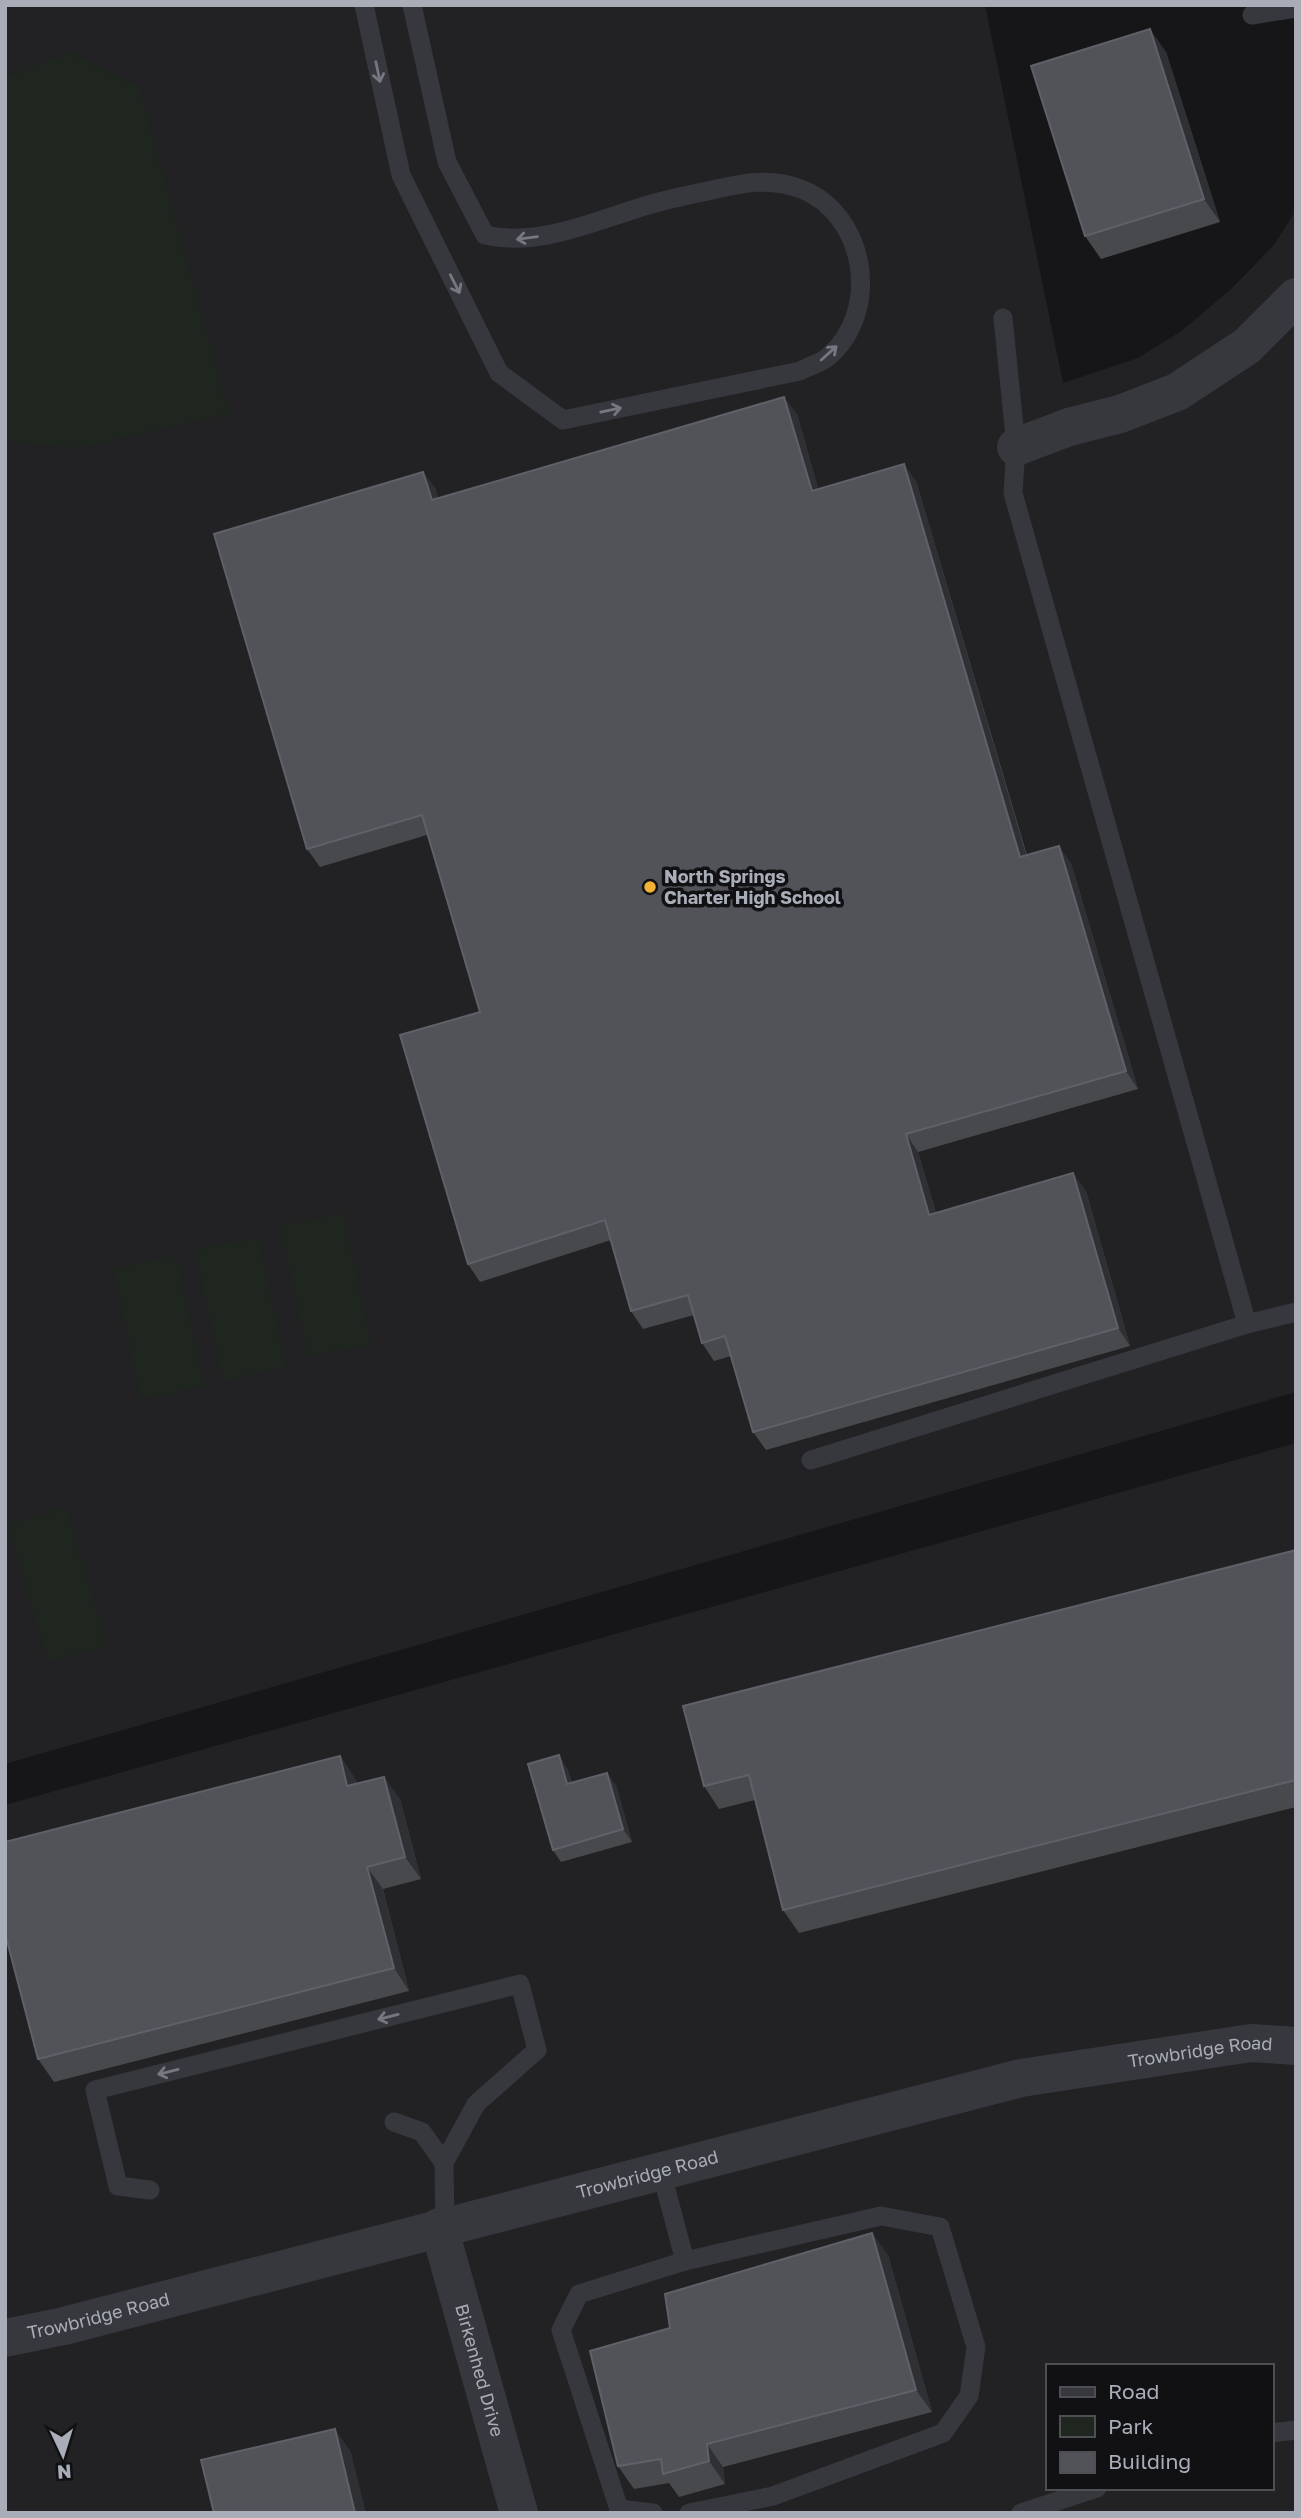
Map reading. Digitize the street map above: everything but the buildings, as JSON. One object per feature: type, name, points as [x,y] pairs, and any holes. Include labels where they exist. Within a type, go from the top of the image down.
[{"type":"street","points":[[1016,447],[1069,427],[1120,414],[1177,392],[1247,346],[1296,296]]},
{"type":"street","name":"Trowbridge Road","points":[[5,2338],[64,2326],[1021,2078],[1251,2043],[1296,2046]]},
{"type":"street","name":"Birkenhed Drive","points":[[442,2227],[519,2513]]},
{"type":"lane","points":[[364,5],[401,175],[499,373],[563,420],[800,370],[827,358],[843,340],[855,317],[860,298],[861,276],[856,251],[849,231],[837,213],[802,189],[773,181],[751,182],[656,203],[567,230],[537,236],[502,239],[485,235],[447,162],[412,5]]},
{"type":"lane","points":[[1252,15],[1296,8]]},
{"type":"lane","points":[[1003,318],[1016,447],[1013,493],[1247,1324]]},
{"type":"lane","points":[[811,1460],[1296,1311]]},
{"type":"lane","points":[[150,2190],[118,2186],[95,2090],[520,1984],[537,2050],[476,2104],[444,2164],[442,2227]]},
{"type":"lane","points":[[394,2122],[422,2132],[444,2164]]},
{"type":"lane","points":[[660,2171],[685,2261]]},
{"type":"lane","points":[[653,2513],[619,2510],[561,2330],[579,2294],[685,2261],[881,2216],[940,2227],[976,2347],[970,2396],[943,2433],[773,2496],[689,2513]]},
{"type":"lane","points":[[1273,2433],[1296,2430]]},
{"type":"lane","points":[[1021,2513],[1091,2490]]},
{"type":"shaded area","name":"North Springs Charter High School","points":[[5,5],[985,5],[1063,383],[1138,358],[1183,330],[1232,288],[1274,245],[1296,210],[1296,1392],[5,1764]]},
{"type":"shaded area","points":[[1296,1443],[1296,2513],[5,2513],[5,1805]]},
{"type":"green space","points":[[70,52],[139,87],[229,414],[75,448],[5,441],[5,78]]},
{"type":"green space","points":[[343,1213],[371,1344],[308,1357],[280,1226]]},
{"type":"green space","points":[[258,1237],[286,1367],[223,1381],[195,1250]]},
{"type":"green space","points":[[176,1255],[204,1386],[141,1399],[113,1268]]},
{"type":"green space","points":[[66,1507],[107,1645],[48,1662],[8,1525]]},
{"type":"place","name":"North Springs Charter High School","points":[[650,887]]}]
